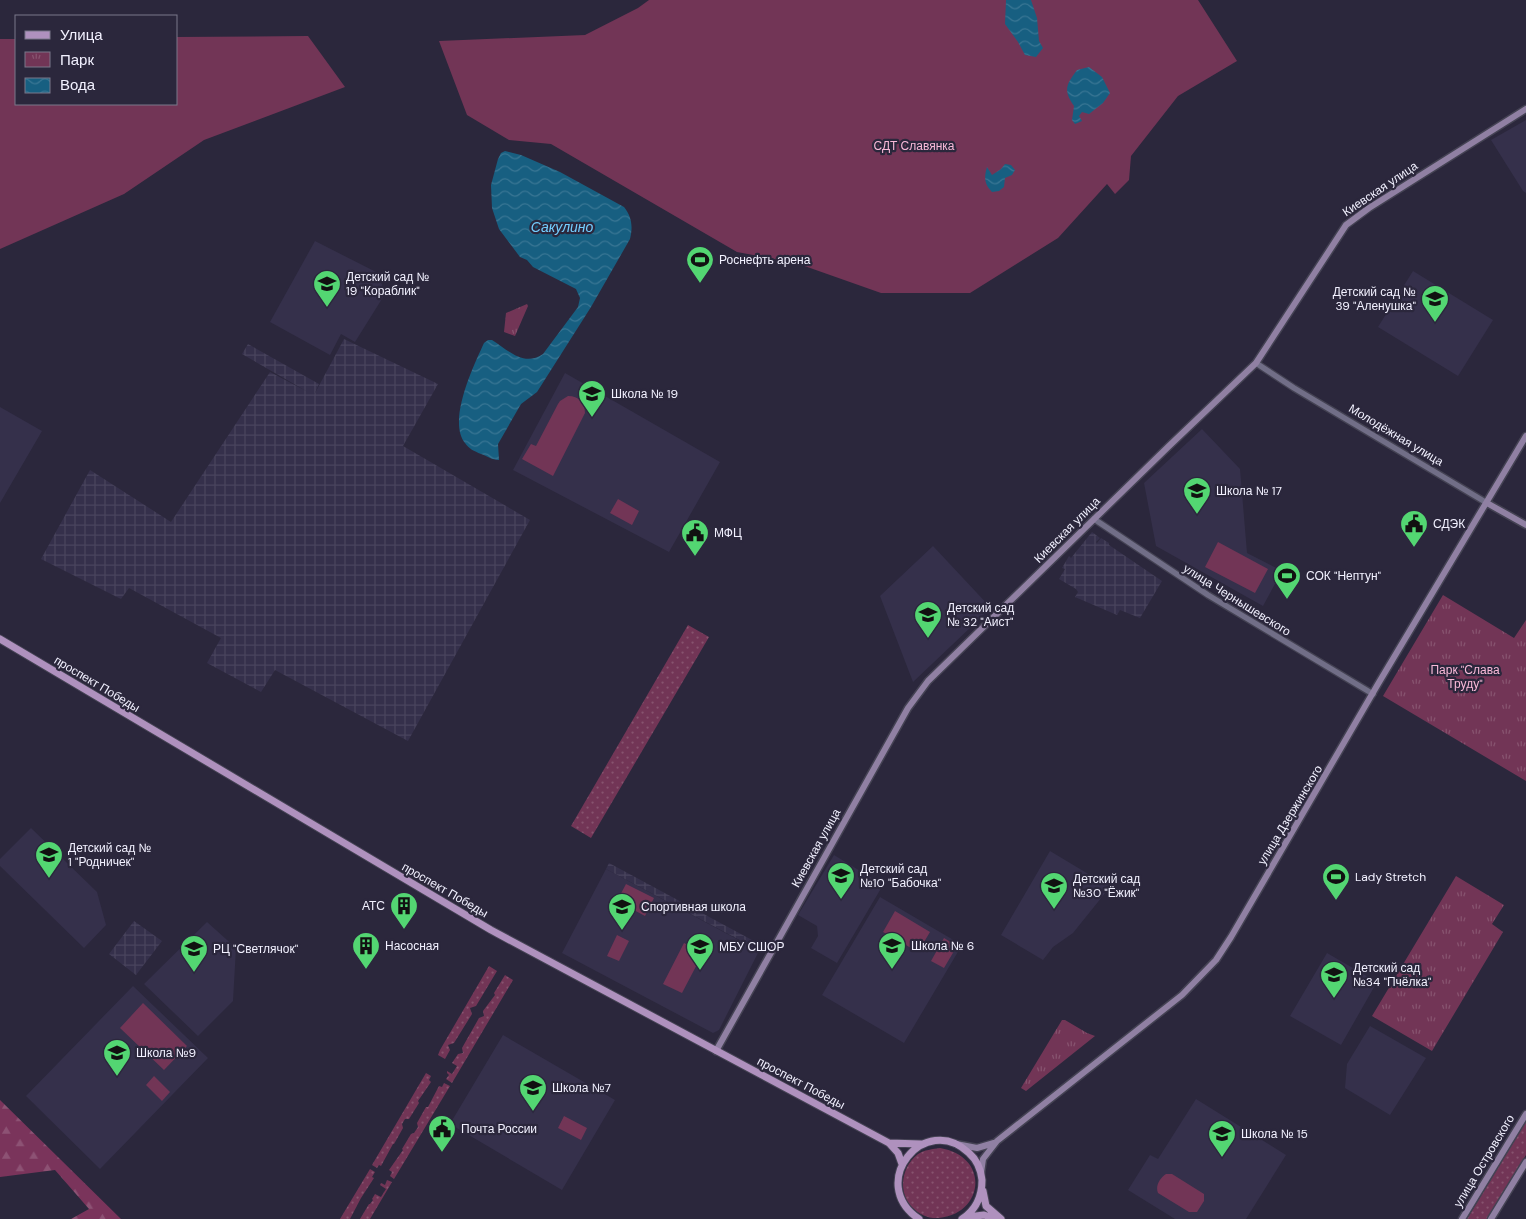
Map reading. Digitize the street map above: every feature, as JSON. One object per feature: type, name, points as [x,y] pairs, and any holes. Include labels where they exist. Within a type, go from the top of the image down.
[{"type":"main road","name":"Киевская улица","points":[[716,1050],[908,708],[928,681],[1256,363],[1346,225],[1368,208],[1526,109]]},
{"type":"main road","name":"улица Дзержинского","points":[[981,1178],[983,1159],[998,1141],[1182,995],[1216,960],[1526,436]]},
{"type":"main road","name":"Молодёжная улица","points":[[1487,503],[1526,524]]},
{"type":"main road","name":"проспект Победы","points":[[0,639],[491,930],[889,1142],[908,1145],[941,1141],[955,1144]]},
{"type":"main road","name":"улица Островского","points":[[1462,1219],[1526,1114]]},
{"type":"main road","name":"улица Дзержинского","points":[[955,1144],[978,1148],[998,1141]]},
{"type":"main road","points":[[889,1142],[898,1153],[902,1164]]},
{"type":"main road","points":[[919,1219],[908,1210],[901,1200],[898,1174],[902,1164],[913,1151],[923,1144]]},
{"type":"main road","points":[[955,1144],[965,1149],[975,1159],[981,1178],[984,1202],[1001,1219]]},
{"type":"main road","points":[[1491,1219],[1526,1162]]},
{"type":"main road","points":[[962,1219],[976,1207],[981,1192],[981,1178]]},
{"type":"main road","points":[[962,1219],[975,1215],[997,1219]]},
{"type":"street","name":"Молодёжная улица","points":[[1256,363],[1294,388],[1487,503]]},
{"type":"street","name":"улица Чернышевского","points":[[1094,519],[1208,595],[1373,694]]},
{"type":"shaded area","points":[[1526,120],[1526,193],[1491,140]]},
{"type":"shaded area","name":"Детский сад № 19 \"Кораблик\"","points":[[315,241],[378,273],[385,294],[355,342],[341,334],[330,355],[270,322]]},
{"type":"shaded area","name":"Детский сад № 39 \"Аленушка\"","points":[[1413,271],[1493,320],[1458,376],[1378,327]]},
{"type":"shaded area","points":[[344,339],[438,384],[403,446],[530,520],[408,741],[275,670],[261,692],[207,663],[221,638],[129,588],[121,599],[41,559],[90,470],[171,522],[270,372],[308,392],[242,354],[248,344],[319,384],[314,395]]},
{"type":"shaded area","name":"Школа № 19","points":[[565,373],[720,462],[669,552],[513,470]]},
{"type":"shaded area","points":[[0,407],[42,431],[0,503]]},
{"type":"shaded area","name":"Школа № 17","points":[[1202,429],[1240,469],[1247,553],[1282,571],[1263,606],[1156,546],[1144,483]]},
{"type":"shaded area","points":[[1092,532],[1100,538],[1097,543],[1101,538],[1162,581],[1140,618],[1120,610],[1117,615],[1075,597],[1078,592],[1076,589],[1059,579],[1065,569],[1062,568],[1069,556],[1071,558]]},
{"type":"shaded area","name":"Детский сад № 32 \"Аист\"","points":[[933,546],[991,608],[913,682],[880,596]]},
{"type":"shaded area","name":"Детский сад № 1 \"Родничек\"","points":[[31,828],[97,892],[106,925],[84,948],[0,866],[0,859]]},
{"type":"shaded area","name":"Детский сад №30 \"Ёжик\"","points":[[1050,851],[1110,887],[1073,933],[1053,947],[1043,960],[1001,935]]},
{"type":"shaded area","name":"Детский сад №10 \"Бабочка\"","points":[[834,855],[883,885],[837,963],[811,948],[818,936],[817,926],[798,915]]},
{"type":"shaded area","points":[[609,863],[752,940],[749,945],[606,869]]},
{"type":"shaded area","points":[[606,869],[748,945],[750,942],[761,947],[719,1030],[713,1033],[562,953]]},
{"type":"shaded area","name":"Школа № 6","points":[[880,897],[962,945],[904,1043],[822,995]]},
{"type":"shaded area","points":[[134,921],[162,941],[136,975],[109,954]]},
{"type":"shaded area","name":"РЦ \"Светлячок\"","points":[[207,922],[236,948],[233,1001],[198,1036],[144,984]]},
{"type":"shaded area","name":"Детский сад №34 \"Пчёлка\"","points":[[1327,953],[1377,982],[1341,1045],[1290,1016]]},
{"type":"shaded area","name":"Школа №9","points":[[133,986],[208,1058],[100,1169],[26,1096]]},
{"type":"shaded area","points":[[1370,1026],[1426,1058],[1390,1115],[1345,1088],[1347,1064]]},
{"type":"shaded area","name":"Школа №7","points":[[503,1035],[615,1100],[562,1190],[450,1124]]},
{"type":"shaded area","name":"Школа № 15","points":[[1196,1099],[1286,1155],[1246,1219],[1175,1219],[1128,1190],[1150,1155],[1158,1159]]},
{"type":"green space","name":"СДТ Славянка","points":[[649,0],[1198,0],[1237,61],[1178,96],[1131,156],[1129,180],[1115,194],[1107,184],[1058,238],[970,293],[881,293],[796,263],[737,252],[551,144],[509,140],[467,115],[439,41],[585,35],[638,8]]},
{"type":"green space","points":[[308,36],[345,87],[204,140],[124,194],[0,249],[0,39],[15,39],[15,105],[178,105],[178,37]]},
{"type":"green space","points":[[527,304],[528,306],[515,336],[504,332],[506,313]]},
{"type":"green space","points":[[568,396],[575,397],[581,401],[585,413],[553,476],[522,459],[531,444],[536,446],[558,404]]},
{"type":"green space","points":[[618,499],[639,511],[632,525],[610,513]]},
{"type":"green space","points":[[1218,542],[1268,569],[1255,593],[1205,567]]},
{"type":"green space","name":"Парк \"Слава Труду\"","points":[[1443,595],[1514,638],[1526,620],[1526,781],[1383,696]]},
{"type":"green space","points":[[688,625],[709,637],[591,838],[571,826]]},
{"type":"green space","points":[[1456,876],[1504,905],[1492,924],[1503,932],[1432,1051],[1372,1016]]},
{"type":"green space","points":[[626,884],[654,898],[645,916],[617,901]]},
{"type":"green space","points":[[895,911],[930,932],[918,952],[883,932]]},
{"type":"green space","points":[[617,935],[629,941],[619,961],[607,956]]},
{"type":"green space","points":[[944,938],[957,946],[944,968],[931,961]]},
{"type":"green space","points":[[684,943],[703,953],[682,993],[663,984]]},
{"type":"green space","points":[[489,966],[497,971],[476,1006],[470,1008],[472,1014],[454,1043],[448,1045],[450,1050],[445,1059],[438,1055],[440,1050]]},
{"type":"green space","points":[[505,975],[513,980],[452,1083],[446,1079],[449,1075],[447,1071],[452,1074],[457,1066],[452,1063],[458,1054],[463,1053],[462,1048],[479,1018],[484,1016],[483,1011],[495,995],[494,993]]},
{"type":"green space","points":[[143,1003],[187,1046],[164,1070],[120,1028]]},
{"type":"green space","points":[[1062,1020],[1095,1036],[1026,1091],[1021,1088]]},
{"type":"green space","points":[[426,1073],[431,1076],[429,1080],[431,1082],[409,1119],[405,1119],[402,1124],[403,1128],[394,1144],[381,1166],[379,1165],[377,1168],[372,1165]]},
{"type":"green space","points":[[154,1076],[170,1092],[162,1101],[146,1085]]},
{"type":"green space","points":[[444,1083],[450,1086],[394,1179],[390,1176],[392,1172],[389,1170],[403,1150],[411,1134],[418,1127],[417,1123],[439,1086],[442,1087]]},
{"type":"green space","points":[[0,1100],[121,1219],[71,1219],[89,1209],[55,1170],[0,1177]]},
{"type":"green space","points":[[564,1116],[587,1128],[581,1140],[558,1128]]},
{"type":"green space","points":[[1526,1121],[1526,1155],[1487,1219],[1467,1219]]},
{"type":"green space","points":[[940,1148],[957,1154],[968,1163],[974,1174],[975,1187],[971,1199],[963,1209],[950,1216],[926,1217],[915,1210],[906,1199],[903,1185],[905,1171],[918,1154]]},
{"type":"green space","points":[[370,1169],[375,1172],[372,1177],[374,1178],[350,1219],[340,1219]]},
{"type":"green space","points":[[1166,1174],[1172,1174],[1204,1194],[1204,1201],[1197,1212],[1189,1212],[1158,1193],[1159,1182]]},
{"type":"green space","points":[[387,1180],[392,1182],[370,1219],[360,1219],[375,1194],[381,1197],[386,1189],[380,1185],[381,1183],[385,1185]]},
{"type":"water","points":[[1006,0],[1031,0],[1037,18],[1039,41],[1043,48],[1036,57],[1025,55],[1005,24]]},
{"type":"water","points":[[1089,67],[1102,77],[1110,93],[1103,103],[1089,114],[1082,112],[1079,116],[1082,121],[1075,124],[1072,120],[1074,106],[1068,96],[1067,88],[1077,70]]},
{"type":"water","name":"Сакулино","points":[[505,151],[521,155],[560,172],[624,207],[630,218],[631,230],[630,239],[591,307],[537,392],[521,404],[498,444],[499,460],[490,458],[470,448],[460,433],[460,407],[474,365],[484,343],[492,340],[517,356],[529,359],[536,358],[543,354],[578,307],[580,298],[576,289],[533,267],[527,260],[520,257],[499,229],[492,208],[491,185],[498,159],[501,153]]},
{"type":"water","points":[[1005,164],[1011,165],[1015,170],[1012,175],[1005,178],[1004,187],[999,191],[992,192],[985,180],[987,167],[992,175]]},
{"type":"place","name":"Роснефть арена","points":[[700,284]]},
{"type":"place","name":"Детский сад № 19 \"Кораблик\"","points":[[327,308]]},
{"type":"place","name":"Детский сад № 39 \"Аленушка\"","points":[[1435,323]]},
{"type":"place","name":"Школа № 19","points":[[592,418]]},
{"type":"place","name":"Школа № 17","points":[[1197,515]]},
{"type":"place","name":"СДЭК","points":[[1414,548]]},
{"type":"place","name":"МФЦ","points":[[695,557]]},
{"type":"place","name":"СОК \"Нептун\"","points":[[1287,600]]},
{"type":"place","name":"Детский сад № 32 \"Аист\"","points":[[928,639]]},
{"type":"place","name":"Детский сад № 1 \"Родничек\"","points":[[49,879]]},
{"type":"place","name":"Детский сад №10 \"Бабочка\"","points":[[841,900]]},
{"type":"place","name":"Lady Stretch","points":[[1336,901]]},
{"type":"place","name":"Детский сад №30 \"Ёжик\"","points":[[1054,910]]},
{"type":"place","name":"АТС","points":[[404,930]]},
{"type":"place","name":"Спортивная школа","points":[[622,931]]},
{"type":"place","name":"Насосная","points":[[366,970]]},
{"type":"place","name":"Школа № 6","points":[[892,970]]},
{"type":"place","name":"МБУ СШОР","points":[[700,971]]},
{"type":"place","name":"РЦ \"Светлячок\"","points":[[194,973]]},
{"type":"place","name":"Детский сад №34 \"Пчёлка\"","points":[[1334,999]]},
{"type":"place","name":"Школа №9","points":[[117,1077]]},
{"type":"place","name":"Школа №7","points":[[533,1112]]},
{"type":"place","name":"Почта России","points":[[442,1153]]},
{"type":"place","name":"Школа № 15","points":[[1222,1158]]}]
